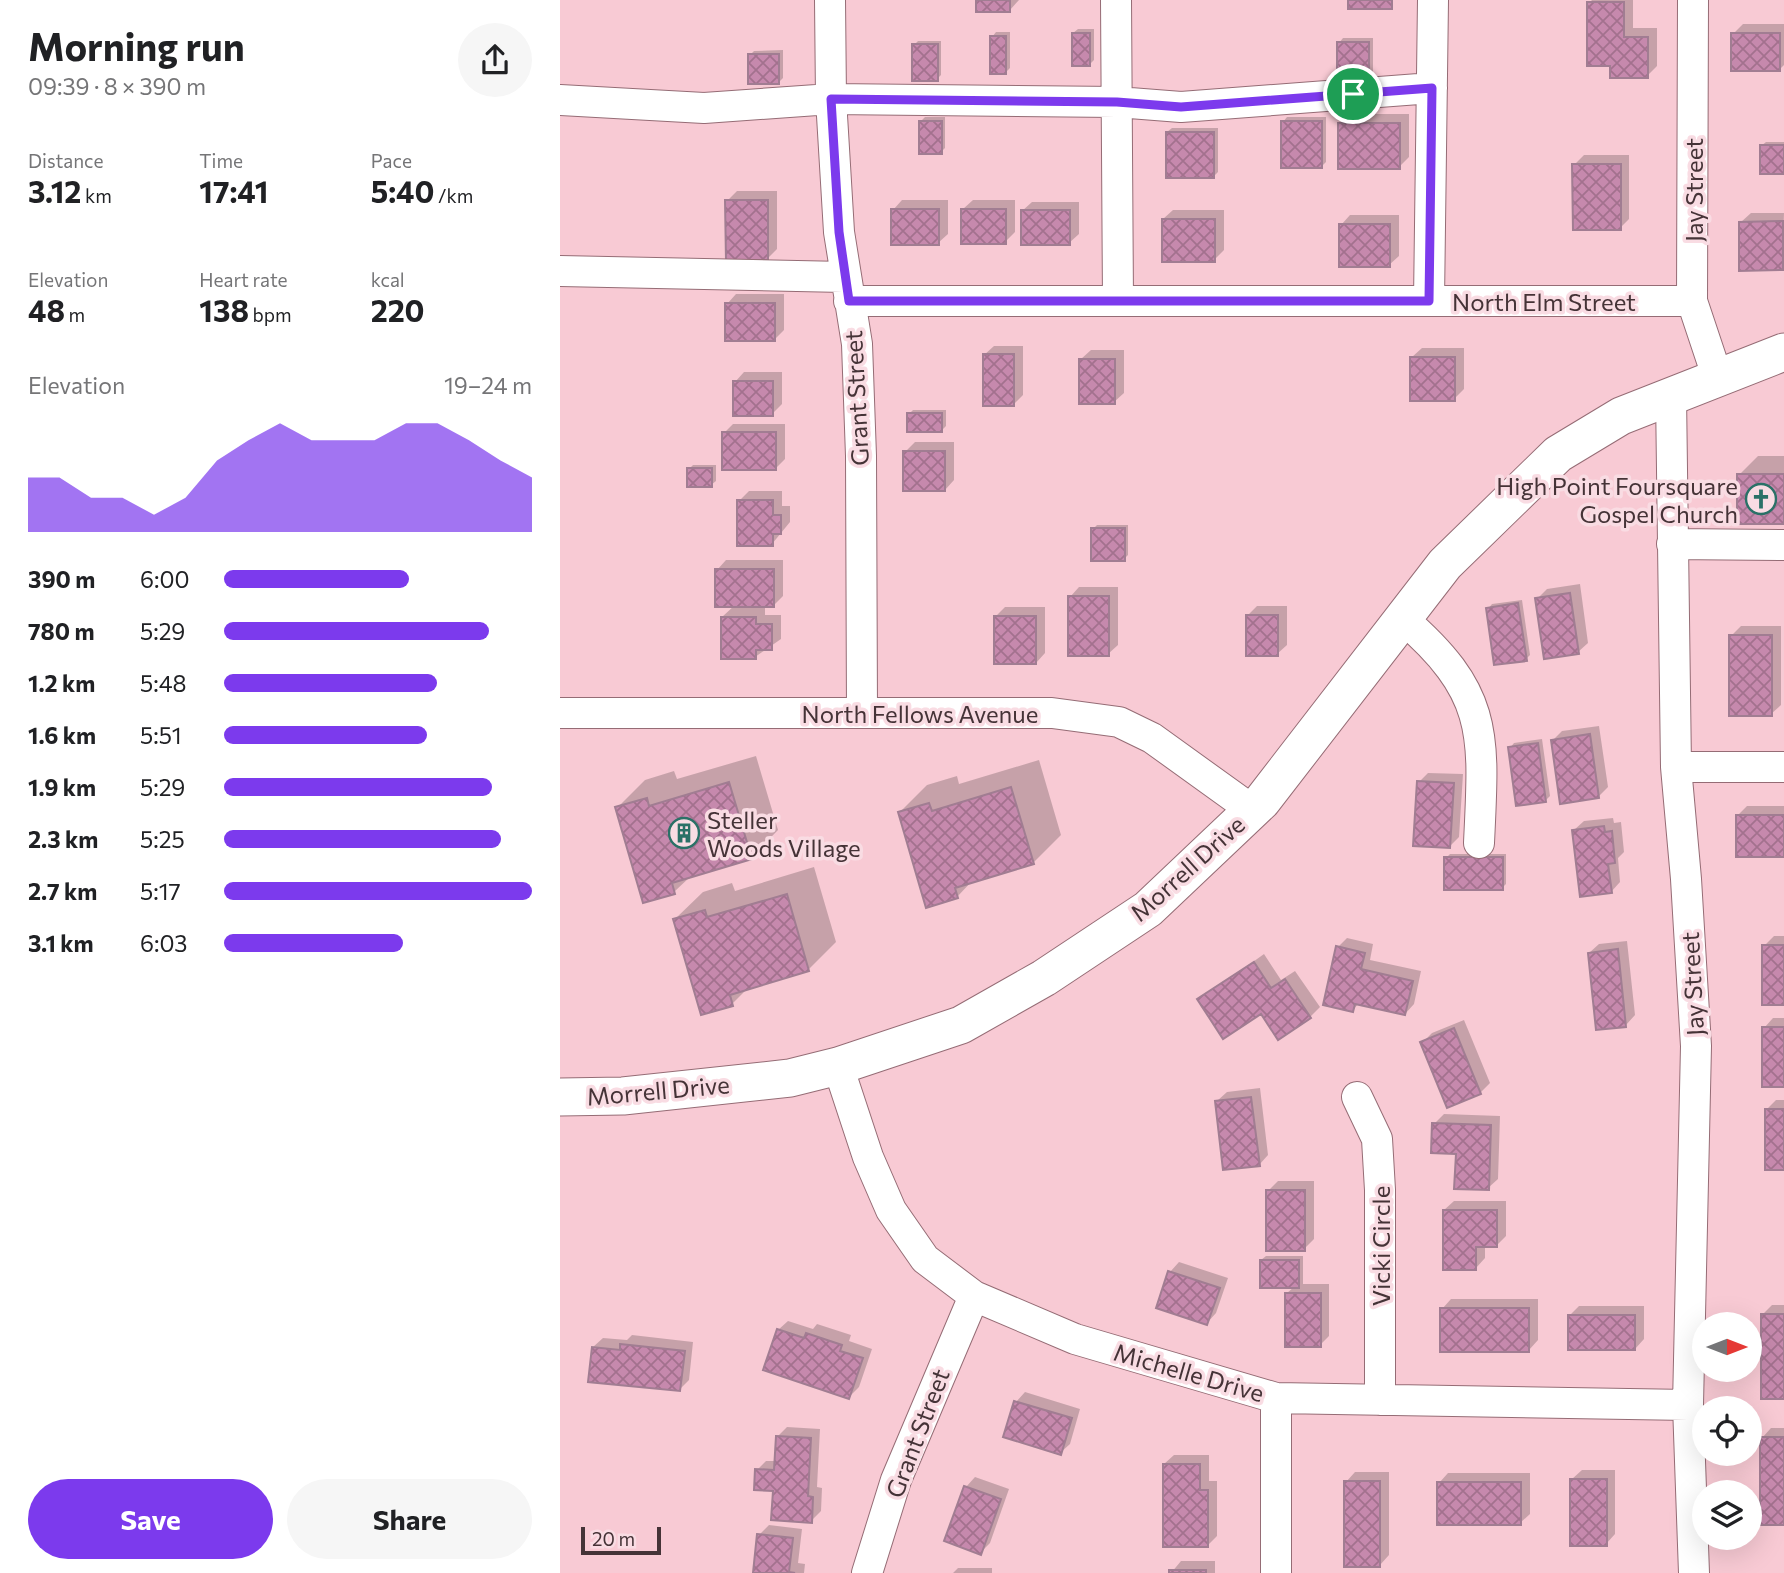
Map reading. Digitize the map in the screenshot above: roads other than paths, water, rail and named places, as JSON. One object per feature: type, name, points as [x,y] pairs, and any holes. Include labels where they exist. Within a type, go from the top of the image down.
[{"type":"main road","points":[[1671,395],[1784,352]]},
{"type":"main road","name":"Morrell Drive","points":[[560,1097],[623,1096],[790,1078],[838,1066],[961,1025],[1044,978],[1148,909],[1252,810],[1301,753],[1454,555],[1558,454],[1621,416],[1671,395]]},
{"type":"street","name":"Grant Street","points":[[830,0],[831,99],[846,289],[857,344],[861,456],[862,713]]},
{"type":"street","points":[[1116,0],[1118,301]]},
{"type":"street","points":[[1429,301],[1433,0]]},
{"type":"street","name":"Jay Street","points":[[1693,0],[1692,301],[1717,376]]},
{"type":"street","points":[[560,100],[704,108],[831,99],[1117,102],[1181,107],[1432,88]]},
{"type":"street","name":"North Elm Street","points":[[560,271],[846,289],[1118,301],[1692,301]]},
{"type":"street","name":"Jay Street","points":[[1671,395],[1676,767],[1696,1046],[1688,1405],[1694,1573]]},
{"type":"street","points":[[1672,544],[1784,545]]},
{"type":"street","points":[[1403,619],[1434,646],[1462,682],[1479,721],[1482,767],[1479,843]]},
{"type":"street","name":"North Fellows Avenue","points":[[560,713],[1052,713],[1119,722],[1152,738],[1252,810]]},
{"type":"street","points":[[1676,767],[1784,767]]},
{"type":"street","name":"Michelle Drive","points":[[838,1066],[867,1157],[891,1210],[925,1259],[974,1296],[1075,1339],[1276,1398],[1688,1405]]},
{"type":"street","name":"Vicki Circle","points":[[1357,1097],[1377,1139],[1378,1152],[1380,1400]]},
{"type":"street","name":"Grant Street","points":[[867,1573],[896,1480],[974,1296]]},
{"type":"street","points":[[1276,1398],[1276,1573]]},
{"type":"place","name":"High Point Foursquare Gospel Church","points":[[1761,499]]},
{"type":"place","name":"Steller Woods Village","points":[[684,833]]}]
